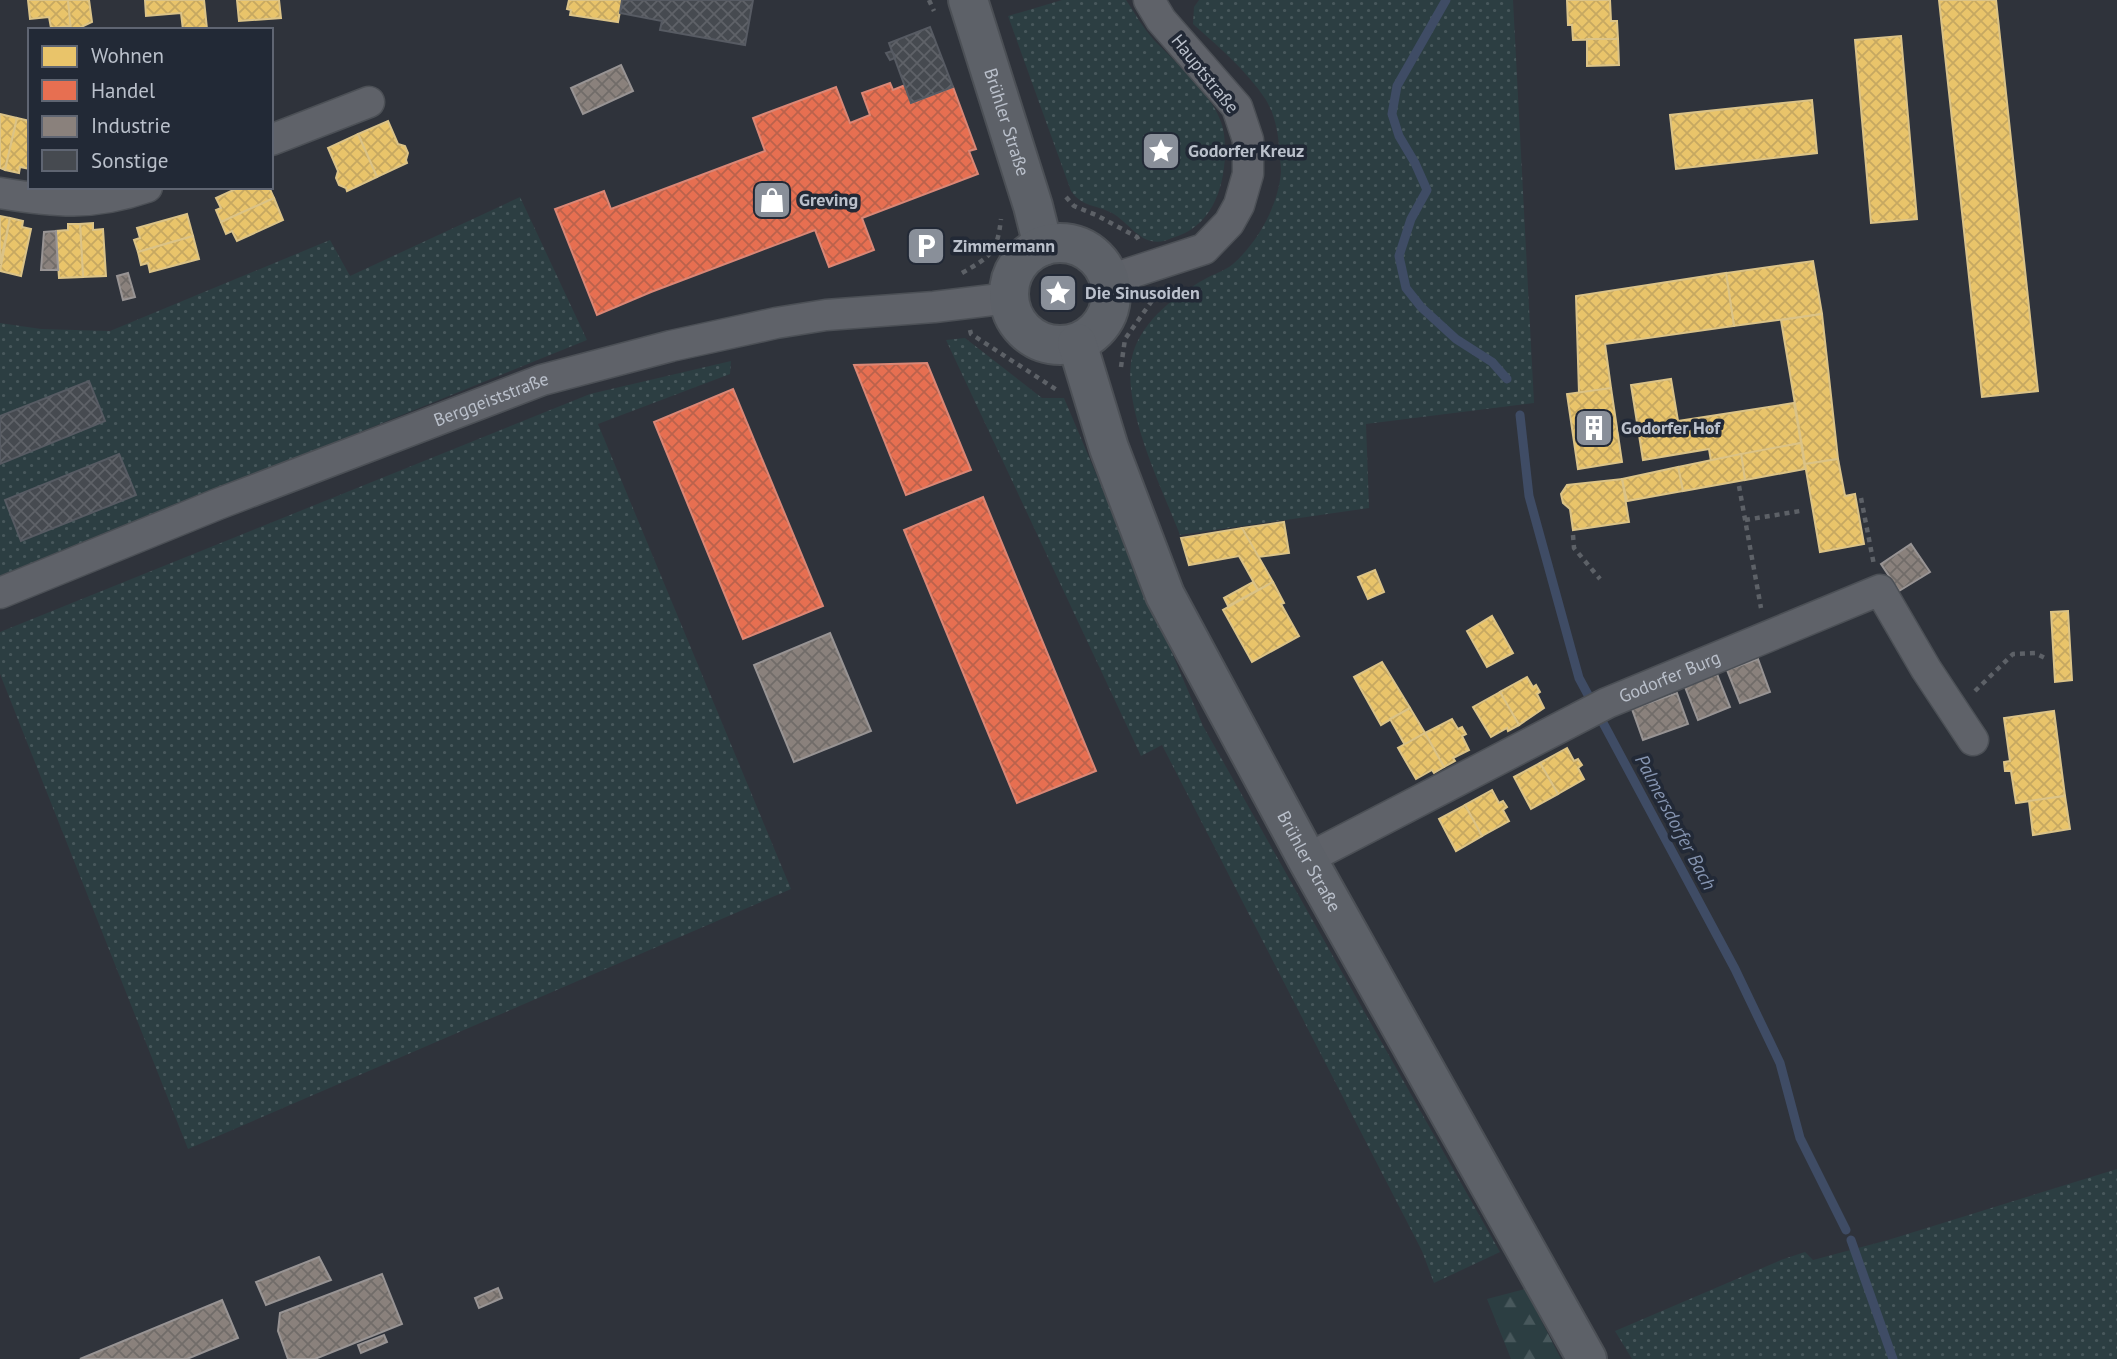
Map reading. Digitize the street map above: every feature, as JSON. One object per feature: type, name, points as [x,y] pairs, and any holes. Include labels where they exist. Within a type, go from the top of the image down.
[{"type":"main road","name":"Brühler Straße","points":[[968,0],[1034,206],[1043,246]]},
{"type":"main road","points":[[1063,243],[1078,246],[1092,254],[1109,280],[1112,295],[1103,323],[1077,343],[1064,346],[1033,338],[1021,327],[1013,314],[1009,298],[1011,280],[1019,264],[1031,252],[1043,246],[1063,243]]},
{"type":"main road","name":"Brühler Straße","points":[[1077,343],[1109,448],[1165,595],[1307,859],[1587,1359]]},
{"type":"street","name":"Hauptstraße","points":[[1109,280],[1204,248],[1229,223],[1239,205],[1248,174],[1248,140],[1237,107],[1161,20],[1149,0]]},
{"type":"street","points":[[273,139],[369,102]]},
{"type":"street","points":[[0,193],[74,202],[104,199],[140,189]]},
{"type":"street","name":"Berggeiststraße","points":[[0,593],[218,504],[542,380],[671,346],[776,323],[826,315],[1009,298]]},
{"type":"street","points":[[1880,590],[1926,669],[1973,740]]},
{"type":"street","name":"Godorfer Burg","points":[[1307,859],[1597,708],[1880,590]]},
{"type":"path","points":[[1096,215],[1137,237],[1157,295],[1125,339],[1121,369]]},
{"type":"path","points":[[958,335],[971,334]]},
{"type":"path","points":[[1739,486],[1766,637]]},
{"type":"path","points":[[1861,498],[1880,590]]},
{"type":"path","points":[[1745,520],[1800,511]]},
{"type":"path","points":[[1573,535],[1574,548],[1600,579]]},
{"type":"path","points":[[1954,711],[2012,654],[2035,653],[2047,659]]},
{"type":"green space","points":[[1062,0],[1126,0],[1150,35],[1192,78],[1216,111],[1224,138],[1222,181],[1205,217],[1185,233],[1154,242],[1136,233],[1117,216],[1085,203],[1071,191],[1008,16]]},
{"type":"green space","points":[[1199,0],[1513,0],[1534,403],[1366,424],[1369,508],[1180,535],[1144,445],[1132,396],[1130,373],[1138,341],[1153,319],[1172,301],[1194,285],[1230,266],[1251,245],[1276,198],[1281,172],[1278,134],[1269,105],[1241,69],[1193,24],[1194,7]]},
{"type":"green space","points":[[520,197],[587,340],[0,578],[0,323],[41,329],[110,331],[330,240],[350,276]]},
{"type":"green space","points":[[965,338],[1042,398],[1064,398],[1203,726],[1500,1252],[1434,1283],[1422,1251],[1162,745],[1141,756],[946,340]]},
{"type":"green space","points":[[731,361],[730,374],[598,424],[791,889],[188,1149],[0,674],[0,632],[590,394]]},
{"type":"green space","points":[[2117,1169],[2117,1359],[1632,1359],[1615,1331],[1805,1252],[1813,1260],[1888,1240]]},
{"type":"green space","points":[[1525,1289],[1561,1359],[1511,1359],[1487,1299]]},
{"type":"building: Wohnen","points":[[28,0],[68,0],[71,26],[51,28],[49,17],[30,19]]},
{"type":"building: Wohnen","points":[[68,0],[89,0],[92,22],[79,28],[71,28]]},
{"type":"building: Wohnen","points":[[145,0],[204,0],[207,28],[183,28],[181,13],[146,16]]},
{"type":"building: Wohnen","points":[[237,0],[279,0],[281,18],[239,21]]},
{"type":"building: Wohnen","points":[[569,0],[622,0],[618,22],[570,15],[571,10],[567,9]]},
{"type":"building: Wohnen","points":[[1567,0],[1610,0],[1611,21],[1617,21],[1618,39],[1573,40],[1572,25],[1568,25]]},
{"type":"building: Wohnen","points":[[1939,0],[1996,0],[2038,391],[1982,397]]},
{"type":"building: Wohnen","points":[[1901,36],[1917,219],[1871,223],[1855,40]]},
{"type":"building: Wohnen","points":[[1587,39],[1618,39],[1619,65],[1587,66]]},
{"type":"building: Wohnen","points":[[1812,100],[1817,153],[1676,169],[1670,115]]},
{"type":"building: Wohnen","points":[[0,114],[17,118],[5,170],[0,168]]},
{"type":"building: Wohnen","points":[[17,118],[28,121],[28,169],[20,167],[19,173],[5,170]]},
{"type":"building: Wohnen","points":[[388,121],[398,144],[405,146],[408,153],[407,163],[377,177],[358,134]]},
{"type":"building: Wohnen","points":[[358,134],[377,177],[347,191],[339,185],[336,178],[338,171],[328,148]]},
{"type":"building: Wohnen","points":[[236,189],[270,189],[274,198],[221,222],[216,210],[221,208],[216,198]]},
{"type":"building: Wohnen","points":[[274,198],[283,220],[237,241],[232,231],[226,234],[221,222]]},
{"type":"building: Wohnen","points":[[187,214],[193,236],[138,252],[134,240],[140,238],[137,228]]},
{"type":"building: Wohnen","points":[[0,216],[10,218],[0,264]]},
{"type":"building: Wohnen","points":[[10,218],[23,221],[22,227],[31,229],[21,276],[0,271]]},
{"type":"building: Wohnen","points":[[93,223],[93,230],[103,229],[106,276],[83,277],[80,224]]},
{"type":"building: Wohnen","points":[[68,224],[80,224],[83,277],[59,278],[56,231],[68,230]]},
{"type":"building: Wohnen","points":[[193,236],[199,259],[150,272],[148,263],[141,265],[138,252]]},
{"type":"building: Wohnen","points":[[1813,261],[1822,314],[1734,326],[1726,273]]},
{"type":"building: Wohnen","points":[[1726,273],[1734,326],[1605,344],[1611,388],[1579,393],[1576,296]]},
{"type":"building: Wohnen","points":[[1822,314],[1838,459],[1805,464],[1781,320]]},
{"type":"building: Wohnen","points":[[1671,379],[1678,421],[1794,403],[1801,443],[1711,461],[1709,449],[1643,460],[1631,385]]},
{"type":"building: Wohnen","name":"Godorfer Hof","points":[[1611,388],[1622,462],[1578,469],[1567,394]]},
{"type":"building: Wohnen","points":[[1801,443],[1805,469],[1745,480],[1741,454]]},
{"type":"building: Wohnen","points":[[1741,454],[1745,480],[1683,491],[1678,467]]},
{"type":"building: Wohnen","points":[[1838,459],[1845,496],[1855,494],[1864,544],[1820,552],[1805,464]]},
{"type":"building: Wohnen","points":[[1678,467],[1683,491],[1627,501],[1622,479]]},
{"type":"building: Wohnen","points":[[1622,479],[1629,522],[1573,530],[1570,509],[1563,503],[1561,494],[1567,485]]},
{"type":"building: Wohnen","points":[[1284,522],[1289,553],[1258,557],[1242,528]]},
{"type":"building: Wohnen","points":[[1242,528],[1273,582],[1258,590],[1239,556],[1189,565],[1181,538]]},
{"type":"building: Wohnen","points":[[1375,570],[1384,592],[1368,599],[1358,577]]},
{"type":"building: Wohnen","points":[[1253,582],[1258,590],[1228,606],[1224,598]]},
{"type":"building: Wohnen","points":[[1273,582],[1284,603],[1281,604],[1299,636],[1252,662],[1223,610]]},
{"type":"building: Wohnen","points":[[2068,611],[2072,680],[2055,682],[2051,612]]},
{"type":"building: Wohnen","points":[[1492,616],[1513,653],[1487,667],[1467,631]]},
{"type":"building: Wohnen","points":[[1382,662],[1410,708],[1381,725],[1354,677]]},
{"type":"building: Wohnen","points":[[1527,677],[1540,692],[1537,694],[1544,708],[1519,725],[1500,692]]},
{"type":"building: Wohnen","points":[[1500,692],[1519,725],[1491,737],[1473,707]]},
{"type":"building: Wohnen","points":[[1410,708],[1425,733],[1405,745],[1390,719]]},
{"type":"building: Wohnen","points":[[2054,711],[2065,796],[2016,803],[2011,771],[2005,771],[2004,762],[2010,761],[2004,718]]},
{"type":"building: Wohnen","points":[[1452,719],[1458,729],[1462,727],[1466,734],[1462,736],[1469,750],[1453,758],[1455,761],[1444,767],[1425,733]]},
{"type":"building: Wohnen","points":[[1425,733],[1444,767],[1416,779],[1398,748]]},
{"type":"building: Wohnen","points":[[1567,748],[1574,761],[1578,759],[1582,765],[1578,768],[1584,779],[1558,794],[1540,763]]},
{"type":"building: Wohnen","points":[[1540,763],[1558,794],[1531,809],[1514,777]]},
{"type":"building: Wohnen","points":[[1492,790],[1499,803],[1503,801],[1507,807],[1503,810],[1509,821],[1482,836],[1465,805]]},
{"type":"building: Wohnen","points":[[2065,796],[2070,829],[2033,835],[2029,801]]},
{"type":"building: Wohnen","points":[[1465,805],[1482,836],[1456,851],[1439,819]]},
{"type":"building: Handel","name":"Greving","points":[[890,83],[893,90],[905,85],[911,103],[953,87],[976,149],[969,151],[978,174],[862,218],[874,250],[829,267],[815,230],[597,315],[555,209],[604,191],[611,209],[765,151],[753,118],[836,87],[850,123],[870,115],[862,93]]},
{"type":"building: Handel","points":[[927,363],[971,470],[906,495],[854,365]]},
{"type":"building: Handel","points":[[733,389],[823,606],[743,639],[654,422]]},
{"type":"building: Handel","points":[[983,497],[1096,771],[1017,803],[904,530]]},
{"type":"building: Industrie","points":[[621,65],[633,91],[583,114],[571,88]]},
{"type":"building: Industrie","points":[[56,231],[58,270],[41,270],[44,232]]},
{"type":"building: Industrie","points":[[128,273],[135,297],[123,300],[117,276]]},
{"type":"building: Industrie","points":[[1911,544],[1930,572],[1899,591],[1881,564]]},
{"type":"building: Industrie","points":[[830,633],[871,731],[794,762],[754,665]]},
{"type":"building: Industrie","points":[[1758,659],[1770,692],[1740,703],[1727,670]]},
{"type":"building: Industrie","points":[[1717,674],[1730,707],[1698,720],[1685,687]]},
{"type":"building: Industrie","points":[[1677,693],[1688,724],[1643,740],[1632,709]]},
{"type":"building: Industrie","points":[[319,1257],[331,1280],[266,1305],[256,1282]]},
{"type":"building: Industrie","points":[[382,1274],[402,1324],[315,1359],[288,1359],[278,1331],[280,1313]]},
{"type":"building: Industrie","points":[[498,1288],[502,1298],[479,1308],[475,1298]]},
{"type":"building: Industrie","points":[[222,1300],[238,1338],[187,1359],[80,1359]]},
{"type":"building: Industrie","points":[[384,1335],[387,1342],[361,1353],[358,1345]]},
{"type":"building: Sonstige","points":[[622,0],[753,0],[745,45],[660,30],[662,21],[620,13]]},
{"type":"building: Sonstige","points":[[930,27],[953,87],[911,103],[889,43]]},
{"type":"building: Sonstige","points":[[892,51],[895,58],[890,60],[886,53]]},
{"type":"building: Sonstige","points":[[89,381],[105,421],[0,464],[0,416]]},
{"type":"building: Sonstige","points":[[119,454],[136,495],[21,541],[5,500]]},
{"type":"waterway","name":"Palmersdorfer Bach","points":[[1446,0],[1397,86],[1392,114],[1399,136],[1427,190],[1411,219],[1399,256],[1406,288],[1421,307],[1456,339],[1492,362],[1507,379]]},
{"type":"waterway","name":"Palmersdorfer Bach","points":[[1520,415],[1529,496],[1579,678],[1735,969],[1780,1063],[1800,1138],[1846,1230]]},
{"type":"waterway","name":"Palmersdorfer Bach","points":[[1851,1240],[1893,1359]]},
{"type":"place","name":"Godorfer Kreuz","points":[[1161,151]]},
{"type":"place","name":"Greving","points":[[772,200]]},
{"type":"place","name":"Zimmermann","points":[[926,246]]},
{"type":"place","name":"Die Sinusoiden","points":[[1058,293]]},
{"type":"place","name":"Godorfer Hof","points":[[1594,428]]}]
